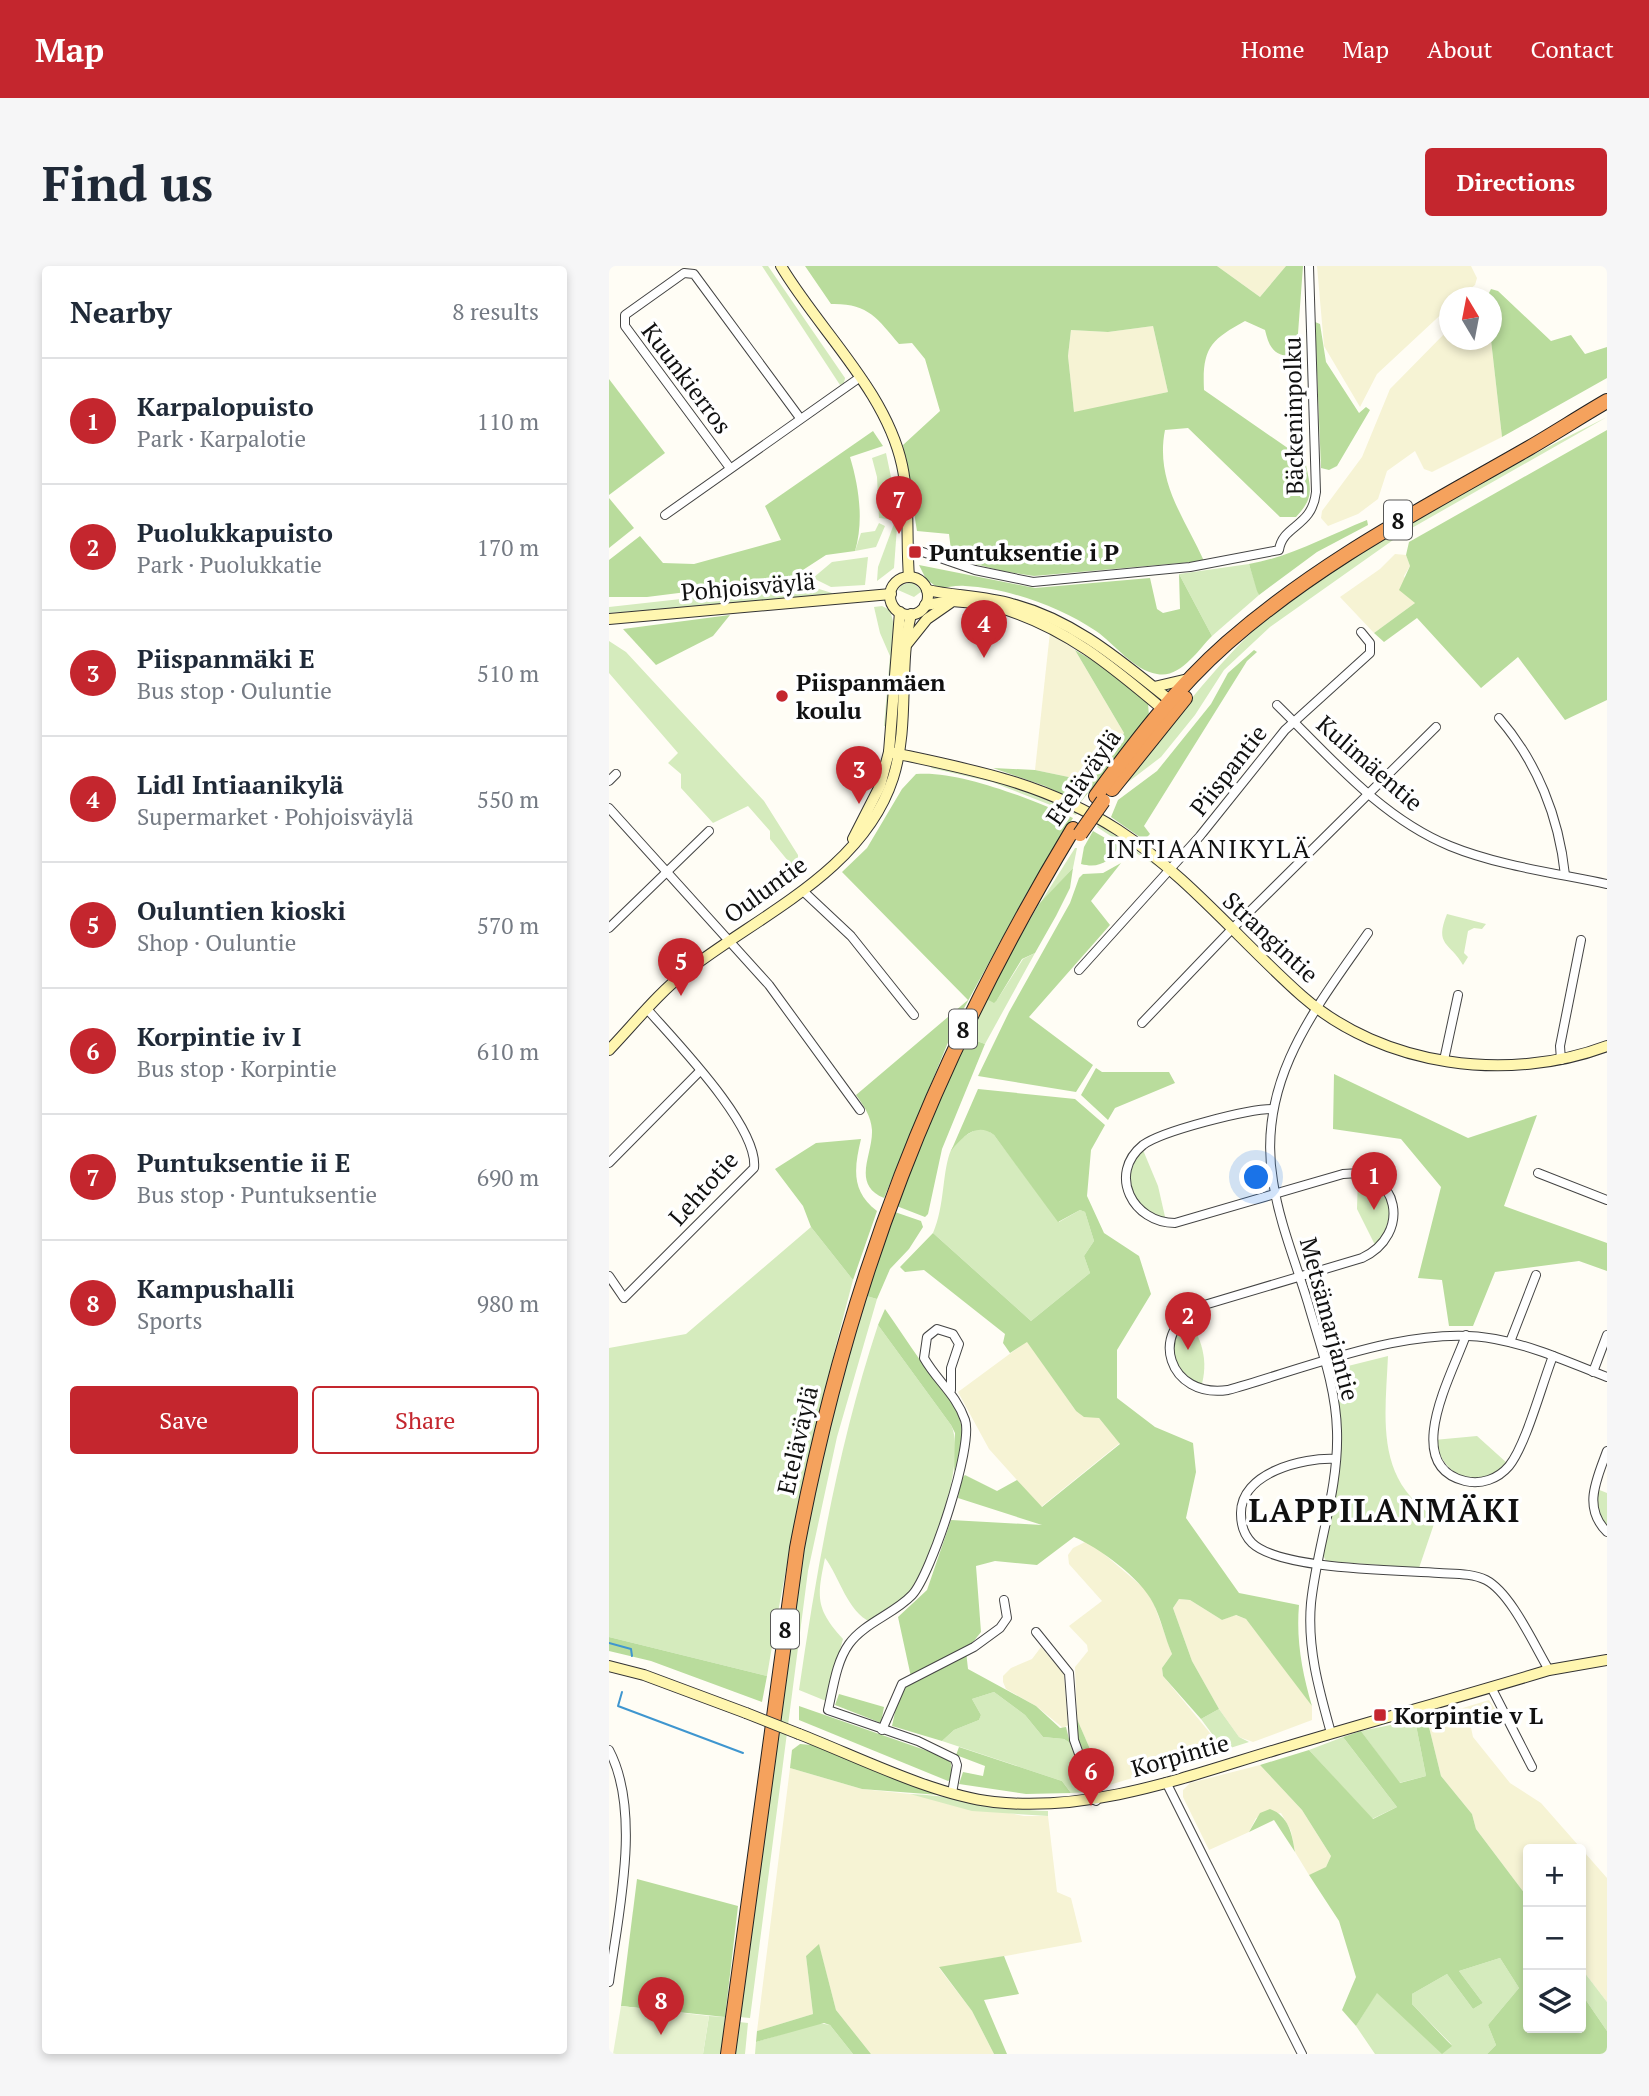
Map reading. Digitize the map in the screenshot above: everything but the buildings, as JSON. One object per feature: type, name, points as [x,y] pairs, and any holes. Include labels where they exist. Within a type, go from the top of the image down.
[{"type":"highway","name":"8","points":[[1170,708],[1191,678],[1300,583],[1351,549],[1607,401]]},
{"type":"highway","name":"8","points":[[1530,447],[1607,411]]},
{"type":"highway","name":"8","points":[[1170,708],[1258,618]]},
{"type":"highway","name":"Eteläväylä","points":[[728,2054],[797,1548],[839,1360],[885,1214],[964,1026],[1047,876],[1099,799],[1170,708]]},
{"type":"street","points":[[781,266],[887,421],[897,447],[906,488],[909,577]]},
{"type":"street","name":"Bäckeninpolku","points":[[908,547],[975,570],[1033,582],[1190,567],[1279,550],[1282,539],[1313,511],[1317,492],[1309,266]]},
{"type":"street","name":"Kuunkierros","points":[[800,418],[694,274],[684,273],[625,315],[625,326],[730,468],[859,378]]},
{"type":"street","points":[[665,515],[730,468]]},
{"type":"street","points":[[909,577],[920,581],[927,590],[997,600],[1048,616],[1099,644],[1154,687],[1170,708],[1062,633],[1014,612],[952,601],[925,605],[905,613],[893,604],[891,594],[895,583],[909,577]]},
{"type":"street","points":[[925,605],[927,590]]},
{"type":"street","name":"Pohjoisväylä","points":[[609,619],[891,594]]},
{"type":"street","points":[[907,644],[927,619],[952,601]]},
{"type":"street","name":"Ouluntie","points":[[609,1051],[685,972],[803,891],[851,845],[894,753],[907,644],[905,613]]},
{"type":"street","name":"Ouluntie","points":[[894,753],[905,613]]},
{"type":"street","name":"Piispantie","points":[[1079,970],[1294,722],[1370,653],[1370,643],[1361,632]]},
{"type":"street","points":[[1154,687],[1191,678]]},
{"type":"street","name":"Kulimäentie","points":[[1277,705],[1368,794],[1421,832],[1450,846],[1607,884]]},
{"type":"street","points":[[1499,718],[1520,743],[1535,771],[1554,819],[1565,875]]},
{"type":"street","points":[[1142,1023],[1232,929],[1436,727]]},
{"type":"street","name":"Strangintie","points":[[894,753],[970,767],[1037,788],[1112,827],[1168,870],[1316,1007],[1383,1043],[1444,1060],[1491,1066],[1561,1060],[1607,1046]]},
{"type":"street","points":[[609,808],[769,985],[860,1110]]},
{"type":"street","points":[[609,928],[668,874],[709,831]]},
{"type":"street","points":[[803,891],[851,936],[915,1015]]},
{"type":"street","name":"Metsämarjantie","points":[[1331,1733],[1312,1661],[1310,1625],[1336,1459],[1335,1402],[1276,1195],[1270,1151],[1272,1110],[1285,1063],[1316,1007],[1368,933]]},
{"type":"street","points":[[1561,1060],[1560,1046],[1581,940]]},
{"type":"street","points":[[1444,1060],[1458,995]]},
{"type":"street","name":"Lehtotie","points":[[609,1276],[624,1298],[754,1168],[752,1149],[741,1126],[700,1071],[647,1009]]},
{"type":"street","points":[[609,1163],[700,1071]]},
{"type":"street","points":[[1272,1110],[1252,1111],[1157,1138],[1141,1147],[1133,1157],[1126,1179],[1128,1195],[1136,1208],[1146,1217],[1166,1223],[1276,1195],[1343,1174],[1357,1173],[1382,1185],[1392,1199],[1394,1217],[1391,1234],[1377,1251],[1192,1310],[1180,1319],[1171,1334],[1171,1357],[1183,1381],[1210,1392],[1228,1390],[1406,1340],[1467,1335],[1510,1342],[1607,1377]]},
{"type":"street","points":[[1538,1173],[1607,1200]]},
{"type":"street","points":[[1510,1342],[1536,1275]]},
{"type":"street","points":[[951,1390],[924,1358],[927,1337],[937,1329],[953,1334],[959,1344],[949,1379],[966,1423],[966,1445],[932,1559],[910,1598],[851,1641],[840,1665],[828,1710],[955,1759],[957,1765],[952,1793]]},
{"type":"street","points":[[1467,1335],[1431,1434],[1434,1454],[1440,1465],[1461,1480],[1487,1480],[1509,1466],[1553,1356]]},
{"type":"street","points":[[1593,1372],[1607,1335]]},
{"type":"street","points":[[1607,1451],[1592,1499],[1596,1518],[1607,1532]]},
{"type":"street","points":[[1336,1459],[1317,1460],[1260,1478],[1246,1492],[1241,1511],[1248,1538],[1272,1556],[1318,1563],[1483,1578],[1506,1598],[1549,1670]]},
{"type":"street","points":[[883,1730],[902,1685],[959,1656],[1000,1628],[1007,1618],[1004,1600]]},
{"type":"street","points":[[1036,1632],[1069,1673],[1074,1740],[1096,1801]]},
{"type":"street","name":"Korpintie","points":[[609,1666],[644,1675],[952,1793],[1022,1804],[1096,1801],[1549,1670],[1607,1660]]},
{"type":"street","points":[[1490,1687],[1532,1767]]},
{"type":"street","points":[[609,1750],[622,1778],[625,1837],[609,1982]]},
{"type":"street","points":[[1166,1782],[1302,2054]]},
{"type":"shaded area","points":[[1217,266],[1286,266],[1260,297]]},
{"type":"shaded area","points":[[1317,266],[1471,266],[1477,278],[1472,287],[1439,287],[1439,316],[1377,374],[1360,407],[1324,346]]},
{"type":"shaded area","points":[[1153,326],[1168,392],[1074,413],[1068,356],[1071,330],[1108,332]]},
{"type":"shaded area","points":[[1439,339],[1439,350],[1492,350],[1502,437],[1432,472],[1424,469],[1415,451],[1387,471],[1378,499],[1358,514],[1328,526],[1321,518],[1322,511],[1362,457],[1390,389]]},
{"type":"shaded area","points":[[1395,554],[1406,555],[1410,566],[1404,576],[1415,603],[1374,633],[1340,597],[1380,569]]},
{"type":"shaded area","points":[[1050,632],[1075,650],[1124,733],[1083,780],[1035,770]]},
{"type":"shaded area","points":[[1027,1341],[1076,1411],[1099,1418],[1120,1443],[1041,1507],[989,1449],[958,1392]]},
{"type":"shaded area","points":[[1085,1542],[1091,1543],[1145,1589],[1154,1604],[1172,1654],[1162,1668],[1163,1676],[1224,1750],[1106,1786],[1077,1719],[1075,1667],[1088,1651],[1087,1645],[1069,1626],[1102,1601],[1069,1564],[1068,1555],[1073,1548]]},
{"type":"shaded area","points":[[1179,1599],[1190,1600],[1222,1620],[1235,1615],[1246,1619],[1312,1706],[1312,1720],[1253,1742],[1239,1737],[1219,1709],[1192,1661],[1173,1608]]},
{"type":"shaded area","points":[[1041,1647],[1064,1674],[1068,1725],[1063,1728],[1036,1706],[1006,1689],[1003,1682],[1003,1676],[1011,1668],[1032,1659]]},
{"type":"shaded area","points":[[1489,1700],[1495,1709],[1472,1717],[1470,1723],[1473,1737],[1510,1783],[1541,1803],[1577,1844],[1523,1844],[1523,1891],[1476,1829],[1472,1814],[1441,1776],[1427,1719]]},
{"type":"shaded area","points":[[1260,1765],[1302,1810],[1331,1856],[1326,1867],[1317,1873],[1309,1875],[1295,1852],[1291,1831],[1281,1813],[1256,1818],[1249,1832],[1209,1850],[1183,1797],[1183,1790],[1190,1783]]},
{"type":"shaded area","points":[[790,1768],[862,1789],[910,1794],[1024,1816],[1048,1816],[1057,1892],[1071,1898],[1082,1942],[939,1968],[972,2011],[994,2054],[871,2054],[836,2010],[819,1945],[806,1956],[813,2014],[757,2031]]},
{"type":"shaded area","points":[[1586,1854],[1607,1878],[1607,2002],[1586,1975]]},
{"type":"green space","points":[[762,266],[768,266],[845,378],[844,383],[840,385]]},
{"type":"green space","points":[[805,266],[1217,266],[1260,297],[1286,266],[1303,266],[1297,347],[1293,356],[1277,353],[1268,341],[1265,330],[1245,321],[1216,340],[1211,347],[1205,365],[1204,390],[1305,460],[1310,491],[1307,503],[1296,517],[1280,517],[1188,428],[1165,430],[1164,466],[1168,482],[1180,514],[1204,561],[1034,576],[952,558],[949,534],[917,531],[903,445],[940,411],[925,359],[912,343],[899,344],[878,320],[863,309],[831,304]],"holes":[[[1153,326],[1168,392],[1074,412],[1068,356],[1071,330],[1108,332]]]},
{"type":"green space","points":[[1502,295],[1551,341],[1571,335],[1585,354],[1607,347],[1607,378],[1502,437],[1492,350],[1502,350]]},
{"type":"green space","points":[[1315,322],[1320,324],[1326,362],[1359,413],[1366,407],[1370,410],[1337,466],[1329,470],[1321,468]]},
{"type":"green space","points":[[609,379],[665,453],[609,495]]},
{"type":"green space","points":[[1607,417],[1403,533],[1270,627],[1224,670],[1195,715],[1161,757],[1123,786],[1212,674],[1251,633],[1290,598],[1347,558],[1387,535]]},
{"type":"green space","points":[[1607,430],[1607,700],[1565,720],[1518,657],[1481,688],[1417,618],[1384,642],[1374,633],[1415,603],[1399,590],[1410,566],[1406,555],[1409,542]]},
{"type":"green space","points":[[873,431],[883,446],[850,457],[859,504],[855,551],[826,555],[789,579],[647,597],[609,597],[609,560],[640,536],[663,563],[694,564],[781,540],[765,506]]},
{"type":"green space","points":[[886,453],[891,477],[888,519],[879,518],[877,477],[872,458]]},
{"type":"green space","points":[[609,498],[634,528],[609,548]]},
{"type":"green space","points":[[898,513],[894,568],[877,581],[878,567]]},
{"type":"green space","points":[[1367,520],[1368,525],[1317,552],[1259,595],[1249,564],[1294,551]]},
{"type":"green space","points":[[879,523],[885,526],[876,547],[855,551],[861,533],[875,531]]},
{"type":"green space","points":[[868,557],[865,585],[831,587],[813,578],[832,562]]},
{"type":"green space","points":[[1249,564],[1259,595],[1212,636],[1179,574]]},
{"type":"green space","points":[[919,565],[1035,588],[1150,578],[1157,609],[1163,613],[1180,609],[1179,574],[1212,636],[1181,668],[1165,674],[1148,672],[1096,631],[1066,614],[999,590],[962,586],[938,588],[926,579]]},
{"type":"green space","points":[[912,582],[922,591],[914,597],[898,590],[902,585]]},
{"type":"green space","points":[[806,585],[832,593],[831,596],[609,613],[609,607]]},
{"type":"green space","points":[[882,606],[890,610],[894,625],[888,727],[884,726],[890,656],[880,633],[874,607]]},
{"type":"green space","points":[[730,615],[713,636],[656,665],[623,629]]},
{"type":"green space","points":[[609,641],[626,652],[764,801],[798,855],[798,873],[770,839],[770,831],[748,806],[713,823],[681,788],[681,774],[668,763],[678,753],[609,673]]},
{"type":"green space","points":[[1075,650],[1102,666],[1148,703],[1149,716],[1080,803],[1045,786],[993,768],[1035,770],[1083,780],[1124,733]]},
{"type":"green space","points":[[1254,650],[1257,652],[1247,661],[1144,826],[1150,834],[1144,840],[1111,817],[1118,800],[1157,771],[1211,704],[1228,673]]},
{"type":"green space","points":[[932,765],[994,778],[1078,811],[1076,815],[992,782],[931,768]]},
{"type":"green space","points":[[916,774],[934,774],[974,781],[1073,818],[1025,896],[956,1023],[884,1198],[868,1185],[866,1168],[872,1130],[869,1116],[856,1095],[968,1000],[842,872],[867,848],[902,789]]},
{"type":"green space","points":[[1099,823],[1159,868],[1097,827]]},
{"type":"green space","points":[[1093,831],[1119,846],[1104,862],[1094,865],[1081,864],[1084,847]]},
{"type":"green space","points":[[1075,848],[1073,868],[1039,905]]},
{"type":"green space","points":[[1121,863],[1091,901],[1110,925],[1029,1017],[1093,1065],[1076,1092],[978,1076],[1009,1012],[1070,903],[1079,878],[1083,874],[1103,873]]},
{"type":"green space","points":[[1073,868],[1070,888],[1035,953],[1022,959],[994,1003],[985,998],[1039,904]]},
{"type":"green space","points":[[1447,914],[1486,924],[1482,929],[1474,928],[1468,931],[1464,953],[1468,957],[1463,965],[1443,938],[1443,924]]},
{"type":"green space","points":[[1035,953],[985,1044],[966,1037],[985,998],[997,1000],[1023,959]]},
{"type":"green space","points":[[966,1037],[985,1044],[942,1149],[928,1214],[925,1217],[894,1205]]},
{"type":"green space","points":[[1096,1068],[1102,1072],[1169,1072],[1175,1083],[1115,1108],[1108,1120],[1081,1095]]},
{"type":"green space","points":[[1334,1074],[1468,1138],[1537,1115],[1504,1206],[1607,1243],[1607,1271],[1579,1261],[1495,1272],[1473,1326],[1449,1326],[1442,1280],[1418,1278],[1441,1187],[1401,1139],[1333,1129]]},
{"type":"green space","points":[[978,1089],[1075,1099],[1105,1125],[1091,1150],[1087,1196],[1104,1233],[1139,1256],[1151,1294],[1117,1350],[1117,1398],[1155,1427],[1193,1443],[1196,1472],[1186,1518],[1239,1593],[1299,1605],[1301,1656],[1312,1706],[1246,1619],[1236,1615],[1222,1620],[1190,1600],[1179,1599],[1173,1608],[1192,1661],[1219,1709],[1201,1719],[1163,1676],[1162,1668],[1172,1654],[1156,1609],[1147,1593],[1118,1564],[1074,1537],[1037,1565],[995,1561],[976,1566],[981,1632],[966,1651],[968,1669],[1036,1706],[1060,1728],[1066,1727],[1070,1743],[1064,1739],[1043,1737],[1025,1715],[994,1692],[972,1699],[981,1715],[979,1720],[954,1730],[942,1741],[892,1726],[899,1694],[911,1677],[898,1617],[927,1590],[951,1520],[1042,1525],[958,1498],[961,1479],[965,1475],[997,1491],[1017,1480],[1042,1507],[1120,1444],[1099,1418],[1084,1417],[1076,1411],[1027,1342],[1010,1353],[1003,1343],[1005,1334],[924,1270],[905,1272],[900,1267],[933,1233],[1031,1321],[1090,1273],[1084,1256],[1094,1241],[1085,1212],[1080,1210],[1058,1222],[994,1135],[988,1131],[971,1132],[951,1151]]},
{"type":"green space","points":[[977,1129],[986,1129],[994,1135],[1059,1222],[1080,1210],[1085,1212],[1094,1241],[1084,1256],[1090,1273],[1031,1321],[933,1233],[940,1212],[951,1150],[959,1140]]},
{"type":"green space","points":[[861,1139],[857,1179],[863,1196],[877,1211],[853,1280],[811,1227],[803,1206],[775,1169],[816,1143]]},
{"type":"green space","points":[[1143,1150],[1158,1186],[1166,1221],[1144,1210],[1132,1193],[1131,1171]]},
{"type":"green space","points":[[1358,1176],[1380,1189],[1389,1206],[1387,1225],[1376,1247],[1357,1209]]},
{"type":"green space","points":[[892,1211],[921,1221],[923,1227],[909,1249],[890,1269],[877,1299],[863,1295]]},
{"type":"green space","points":[[811,1227],[853,1280],[805,1477],[767,1676],[609,1637],[609,1348],[686,1334]]},
{"type":"green space","points":[[863,1295],[877,1299],[837,1437],[808,1571],[750,2018],[739,2017],[799,1572],[826,1437]]},
{"type":"green space","points":[[885,1309],[957,1410],[962,1437],[954,1472],[955,1433],[878,1325]]},
{"type":"green space","points":[[1186,1316],[1203,1350],[1201,1387],[1182,1373],[1174,1356],[1176,1337]]},
{"type":"green space","points":[[878,1325],[951,1425],[955,1440],[955,1460],[946,1508],[930,1555],[913,1588],[904,1598],[871,1622],[850,1603],[825,1558],[821,1602],[827,1619],[843,1639],[826,1701],[799,1690],[831,1505],[852,1414]]},
{"type":"green space","points":[[1388,1356],[1386,1425],[1393,1467],[1402,1486],[1416,1503],[1436,1518],[1419,1568],[1326,1561],[1323,1555],[1337,1463],[1338,1417],[1332,1370]]},
{"type":"green space","points":[[1477,1436],[1507,1463],[1485,1478],[1463,1477],[1446,1464],[1434,1440]]},
{"type":"green space","points":[[1597,1489],[1607,1493],[1607,1529],[1598,1510]]},
{"type":"green space","points":[[609,1637],[767,1676],[762,1702],[651,1661],[609,1651]]},
{"type":"green space","points":[[994,1692],[1025,1715],[1043,1737],[1064,1739],[1070,1743],[1089,1792],[1071,1793],[1062,1781],[942,1741],[954,1730],[979,1720],[981,1715],[972,1699]]},
{"type":"green space","points":[[839,1694],[884,1707],[881,1723],[835,1705]]},
{"type":"green space","points":[[799,1706],[945,1757],[951,1763],[952,1779],[948,1781],[799,1720]]},
{"type":"green space","points":[[1219,1709],[1239,1737],[1249,1742],[1224,1750],[1201,1719]]},
{"type":"green space","points":[[1077,1719],[1106,1786],[1098,1789],[1078,1738]]},
{"type":"green space","points":[[1427,1719],[1441,1776],[1472,1814],[1476,1829],[1523,1891],[1523,2033],[1586,2033],[1586,2000],[1607,2031],[1607,2054],[1487,2054],[1496,2045],[1488,2025],[1519,1988],[1500,1958],[1459,1971],[1483,2003],[1473,2009],[1447,1974],[1412,1994],[1412,2004],[1452,2046],[1442,2054],[1377,1993],[1356,2026],[1342,2010],[1356,1977],[1339,1921],[1309,1875],[1326,1867],[1331,1856],[1302,1810],[1260,1765],[1309,1750],[1373,1819],[1397,1807],[1343,1737],[1361,1731],[1400,1783],[1426,1776],[1415,1720]]},
{"type":"green space","points":[[1415,1720],[1426,1776],[1399,1783],[1361,1731]]},
{"type":"green space","points":[[1343,1737],[1397,1807],[1372,1819],[1309,1750]]},
{"type":"green space","points":[[800,1744],[812,1745],[939,1795],[862,1789],[790,1768],[792,1750]]},
{"type":"green space","points":[[959,1747],[1062,1781],[1071,1793],[1026,1794],[959,1784],[963,1772],[983,1776],[985,1766],[956,1755]]},
{"type":"green space","points":[[910,1794],[1048,1811],[1048,1816],[972,1811]]},
{"type":"green space","points":[[1270,1809],[1285,1821],[1291,1832],[1295,1852],[1274,1820],[1249,1832],[1260,1813]]},
{"type":"green space","points":[[637,1879],[738,1906],[725,2017],[621,2006]]},
{"type":"green space","points":[[819,1944],[836,2010],[871,2054],[853,2054],[830,2025],[824,2023],[756,2042],[757,2031],[813,2014],[806,1956]]},
{"type":"green space","points":[[1004,1956],[1019,1994],[984,2000],[1007,2054],[994,2054],[972,2011],[939,1967]]},
{"type":"green space","points":[[1500,1958],[1519,1988],[1488,2025],[1496,2045],[1487,2054],[1375,2054],[1356,2026],[1377,1992],[1452,2045],[1412,2004],[1412,1994],[1447,1974],[1473,2009],[1483,2003],[1459,1971]]},
{"type":"green space","points":[[1586,1975],[1607,2002],[1607,2031],[1586,2000]]},
{"type":"green space","points":[[621,2006],[709,2016],[703,2054],[613,2054]]},
{"type":"green space","points":[[709,2016],[725,2017],[721,2054],[703,2054]]},
{"type":"green space","points":[[739,2022],[748,2023],[745,2054],[734,2054]]},
{"type":"green space","points":[[819,2023],[830,2025],[853,2054],[755,2054],[756,2042]]},
{"type":"waterway","points":[[609,1643],[631,1649],[632,1656]]},
{"type":"waterway","points":[[622,1692],[618,1706],[743,1753]]},
{"type":"place","name":"Puntuksentie ii E","points":[[899,534]]},
{"type":"place","name":"Puntuksentie i P","points":[[915,552]]},
{"type":"place","name":"Lidl Intiaanikylä","points":[[984,658]]},
{"type":"place","name":"Piispanmäen koulu","points":[[782,696]]},
{"type":"place","name":"Piispanmäki E","points":[[859,804]]},
{"type":"place","name":"Ouluntien kioski","points":[[681,996]]},
{"type":"place","name":"Karpalopuisto","points":[[1374,1210]]},
{"type":"place","name":"Puolukkapuisto","points":[[1188,1350]]},
{"type":"place","name":"Korpintie v L","points":[[1380,1715]]},
{"type":"place","name":"Korpintie iv I","points":[[1091,1806]]},
{"type":"place","name":"Kampushalli","points":[[661,2035]]},
{"type":"district","name":"INTIAANIKYLÄ","points":[[1209,848]]},
{"type":"district","name":"LAPPILANMÄKI","points":[[1385,1510]]}]
